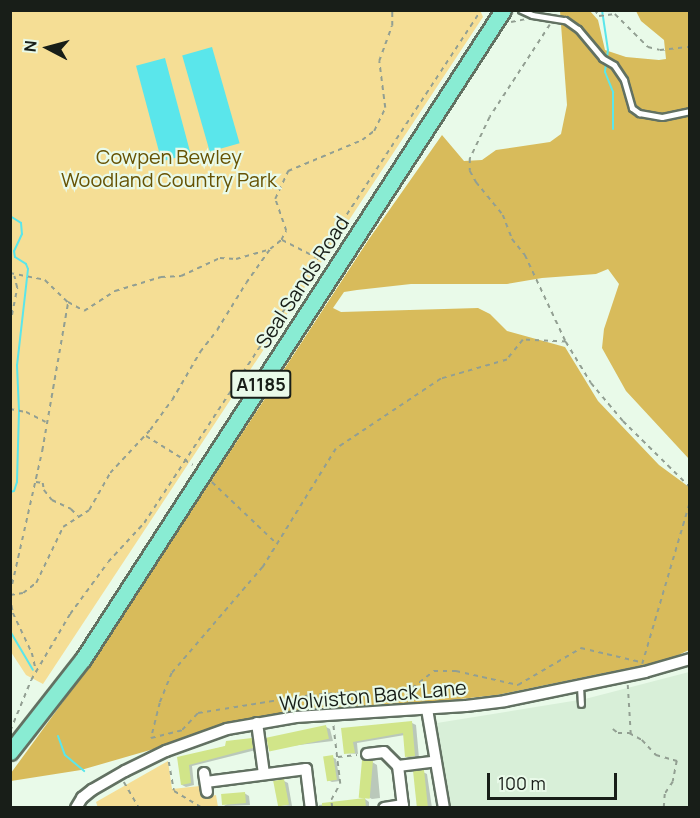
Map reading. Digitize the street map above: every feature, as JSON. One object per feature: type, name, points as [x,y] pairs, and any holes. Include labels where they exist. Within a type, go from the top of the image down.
[{"type":"main road","name":"Seal Sands Road","points":[[10,752],[83,659],[503,10]]},
{"type":"street","name":"Wolviston Back Lane","points":[[76,807],[92,790],[119,774],[206,735],[257,723],[332,714],[427,709],[505,701],[628,676],[643,667],[690,659]]},
{"type":"street","points":[[427,709],[444,807]]},
{"type":"street","points":[[257,723],[264,774]]},
{"type":"street","points":[[367,754],[384,752],[398,766],[403,805],[384,807]]},
{"type":"street","points":[[398,766],[436,761]]},
{"type":"street","points":[[206,783],[306,769],[311,807]]},
{"type":"lane","points":[[521,10],[532,15],[565,20],[578,29],[602,58],[614,65],[624,80],[632,108],[639,113],[662,117],[690,111]]},
{"type":"lane","points":[[580,686],[581,705]]},
{"type":"path","points":[[10,595],[23,593],[36,583],[63,527],[88,510],[110,473],[145,435],[172,400],[228,310],[270,249],[281,240],[286,231],[275,199],[288,171],[362,140],[374,131],[381,120],[385,96],[379,61],[392,26],[392,10]]},
{"type":"path","points":[[10,731],[36,672],[70,614],[108,562],[144,523],[481,10]]},
{"type":"path","points":[[595,10],[599,16],[615,14],[648,47],[660,50],[690,47]]},
{"type":"path","points":[[552,17],[550,25],[485,125],[470,159],[470,171],[476,182],[503,215],[512,239],[525,255],[566,342],[591,383],[623,421],[690,487]]},
{"type":"path","points":[[281,240],[317,258]]},
{"type":"path","points":[[10,273],[45,280],[68,302],[84,311],[115,291],[161,278],[181,276],[220,258],[236,259],[270,249]]},
{"type":"path","points":[[10,324],[17,288],[14,275]]},
{"type":"path","points":[[36,672],[32,653],[13,613],[10,595],[47,423],[68,302]]},
{"type":"path","points":[[566,342],[523,340],[507,360],[441,379],[336,449],[262,567],[172,673],[160,703],[151,738],[182,730],[198,713],[310,695],[412,688],[434,671],[456,671],[518,685],[581,648],[643,667],[690,501]]},
{"type":"path","points":[[11,409],[26,412],[47,423]]},
{"type":"path","points":[[145,435],[186,460],[203,474],[276,544]]},
{"type":"path","points":[[35,481],[42,483],[44,490],[52,500],[71,509],[78,516]]},
{"type":"path","points":[[628,676],[631,735]]},
{"type":"path","points":[[332,714],[340,784],[331,800],[332,807]]},
{"type":"path","points":[[613,729],[618,733],[642,740],[648,750],[656,755],[677,761],[673,782],[665,794],[664,807]]},
{"type":"path","points":[[166,751],[174,791],[202,807]]},
{"type":"path","points":[[336,757],[367,754]]},
{"type":"path","points":[[119,774],[139,807]]},
{"type":"shaded area","points":[[560,11],[590,11],[598,20],[605,50],[626,57],[659,60],[666,59],[664,40],[641,21],[636,11],[689,11],[689,459],[626,391],[602,348],[604,329],[619,284],[608,269],[596,274],[542,278],[507,284],[411,284],[357,290],[344,292],[333,308],[341,312],[478,308],[490,314],[507,331],[565,347],[598,401],[659,465],[689,487],[689,650],[668,660],[497,695],[424,703],[311,708],[226,724],[164,746],[81,770],[11,781],[11,773],[100,651],[369,239],[442,135],[464,161],[482,160],[496,150],[550,142],[561,134],[567,105]]},
{"type":"shaded area","points":[[689,672],[689,807],[448,807],[437,723],[585,699]]},
{"type":"green space","name":"Cowpen Bewley Woodland Country Park","points":[[480,10],[483,17],[43,684],[26,675],[11,652],[10,11]]},
{"type":"green space","points":[[168,761],[172,789],[200,786],[202,798],[216,795],[218,807],[98,808],[96,802]]},
{"type":"water","points":[[212,47],[240,143],[210,152],[182,56]]},
{"type":"water","points":[[165,58],[191,154],[162,161],[136,66]]},
{"type":"building","points":[[412,721],[415,756],[405,757],[403,733],[353,742],[355,753],[344,754],[341,728]]},
{"type":"building","points":[[326,725],[329,739],[269,751],[266,738]]},
{"type":"building","points":[[252,738],[253,748],[189,765],[191,783],[181,785],[177,757],[225,746],[226,741]]},
{"type":"building","points":[[333,755],[337,780],[327,781],[323,757]]},
{"type":"building","points":[[362,760],[373,761],[370,799],[359,798]]},
{"type":"building","points":[[424,770],[428,807],[417,808],[413,771]]},
{"type":"building","points":[[284,779],[289,805],[278,807],[273,781]]},
{"type":"building","points":[[245,792],[246,803],[222,805],[221,794]]},
{"type":"building","points":[[365,798],[366,807],[322,807],[322,803]]},
{"type":"waterway","points":[[602,10],[608,50],[605,72],[613,92],[613,129]]},
{"type":"waterway","points":[[10,216],[21,223],[22,234],[14,251],[15,257],[26,264],[28,269],[17,365],[19,410],[17,482],[14,491],[10,492]]},
{"type":"waterway","points":[[10,631],[33,670]]},
{"type":"waterway","points":[[58,736],[65,755],[84,771]]}]
